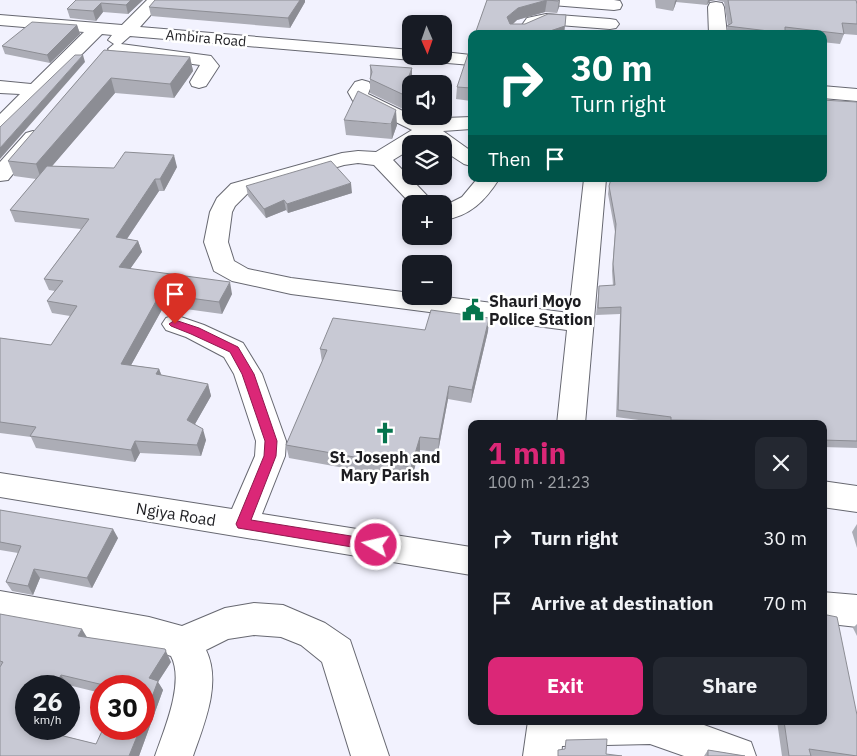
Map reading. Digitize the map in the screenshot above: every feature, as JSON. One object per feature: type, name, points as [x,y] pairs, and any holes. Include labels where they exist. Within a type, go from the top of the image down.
[{"type":"street","points":[[156,0],[124,31],[106,52],[205,60],[210,63],[210,66],[199,82]]},
{"type":"street","points":[[518,30],[524,26],[531,25],[533,22],[546,19],[610,29],[614,2],[552,0]]},
{"type":"street","points":[[716,7],[718,30]]},
{"type":"street","name":"Ambira Road","points":[[0,20],[58,19],[97,29],[402,54]]},
{"type":"street","points":[[0,125],[97,29]]},
{"type":"street","points":[[452,58],[468,60]]},
{"type":"street","points":[[362,86],[358,92],[360,97],[427,130],[468,158]]},
{"type":"street","points":[[0,87],[35,90]]},
{"type":"street","points":[[827,92],[857,95]]},
{"type":"street","points":[[0,176],[45,123]]},
{"type":"street","points":[[468,123],[445,124],[427,130],[380,159],[342,158],[239,189],[225,203],[220,212],[216,242],[222,265],[240,275],[291,286],[581,323]]},
{"type":"street","points":[[380,159],[415,195]]},
{"type":"street","points":[[452,211],[463,208],[485,182]]},
{"type":"street","points":[[571,420],[596,182]]},
{"type":"street","points":[[175,324],[195,331],[234,350],[248,374],[271,441],[270,456],[242,524]]},
{"type":"street","name":"Ngiya Road","points":[[0,485],[468,561]]},
{"type":"street","points":[[827,495],[857,499]]},
{"type":"street","points":[[0,606],[149,633],[183,643],[225,624],[254,619],[283,621],[313,634],[337,652],[370,756]]},
{"type":"street","points":[[827,608],[857,611]]},
{"type":"street","points":[[174,756],[191,707],[194,663],[183,643]]},
{"type":"street","points":[[545,735],[650,725],[737,756]]},
{"type":"building","points":[[76,0],[131,0],[126,5],[101,3],[93,11],[67,9]]},
{"type":"building","points":[[155,0],[300,0],[288,18],[149,7]]},
{"type":"building","points":[[487,0],[547,0],[518,8],[507,17],[510,24],[525,24],[548,14],[566,15],[565,26],[553,30],[476,30]]},
{"type":"building","points":[[728,0],[856,0],[857,4],[857,24],[842,23],[844,34],[827,32],[827,30],[785,27],[785,30],[760,30],[727,26],[732,23]]},
{"type":"building","points":[[32,22],[77,25],[47,55],[2,46]]},
{"type":"building","points":[[104,50],[190,57],[170,84],[111,78],[36,164],[8,161]]},
{"type":"building","points":[[468,54],[468,88],[457,87]]},
{"type":"building","points":[[75,55],[83,55],[0,148],[0,127]]},
{"type":"building","points":[[370,65],[412,68],[409,75],[402,75],[402,94],[370,79],[372,72]]},
{"type":"building","points":[[358,91],[396,110],[391,124],[344,120]]},
{"type":"building","points":[[827,100],[857,102],[857,441],[827,440],[827,420],[671,420],[671,417],[618,410],[621,307],[598,308],[599,286],[615,285],[613,264],[616,224],[609,186],[610,182],[827,182]]},
{"type":"building","points":[[125,152],[174,155],[160,179],[155,179],[116,237],[138,241],[119,267],[230,282],[219,302],[160,294],[121,364],[159,369],[156,374],[208,384],[187,420],[203,429],[197,445],[135,441],[131,450],[30,436],[36,427],[0,422],[0,338],[51,345],[77,306],[47,301],[63,281],[44,279],[89,219],[10,210],[47,166],[114,168]]},
{"type":"building","points":[[331,161],[351,183],[287,204],[284,200],[264,209],[246,186]]},
{"type":"building","points":[[431,310],[489,318],[472,390],[449,386],[439,439],[420,437],[411,467],[286,445],[327,350],[320,349],[333,318],[425,330]]},
{"type":"building","points":[[0,510],[113,529],[87,578],[34,569],[28,586],[6,582],[21,546],[0,542]]},
{"type":"building","points":[[0,614],[82,629],[78,636],[165,649],[166,651],[151,675],[90,675],[90,682],[80,679],[80,675],[15,675],[15,740],[80,740],[96,744],[98,740],[136,740],[129,756],[0,756],[0,667],[3,662],[0,661]]},
{"type":"building","points":[[827,615],[837,617],[857,715],[857,756],[809,749],[811,756],[789,756],[785,725],[827,725]]},
{"type":"building","points":[[607,739],[606,754],[622,756],[558,756],[558,750],[565,749],[566,740]]},
{"type":"building","points":[[708,750],[745,756],[708,756]]},
{"type":"place","name":"Shauri Moyo Police Station","points":[[473,310]]},
{"type":"place","name":"St. Joseph and Mary Parish","points":[[385,433]]},
{"type":"route","points":[[175,324],[195,331],[234,350],[248,374],[271,441],[270,456],[242,524],[376,545]]}]
